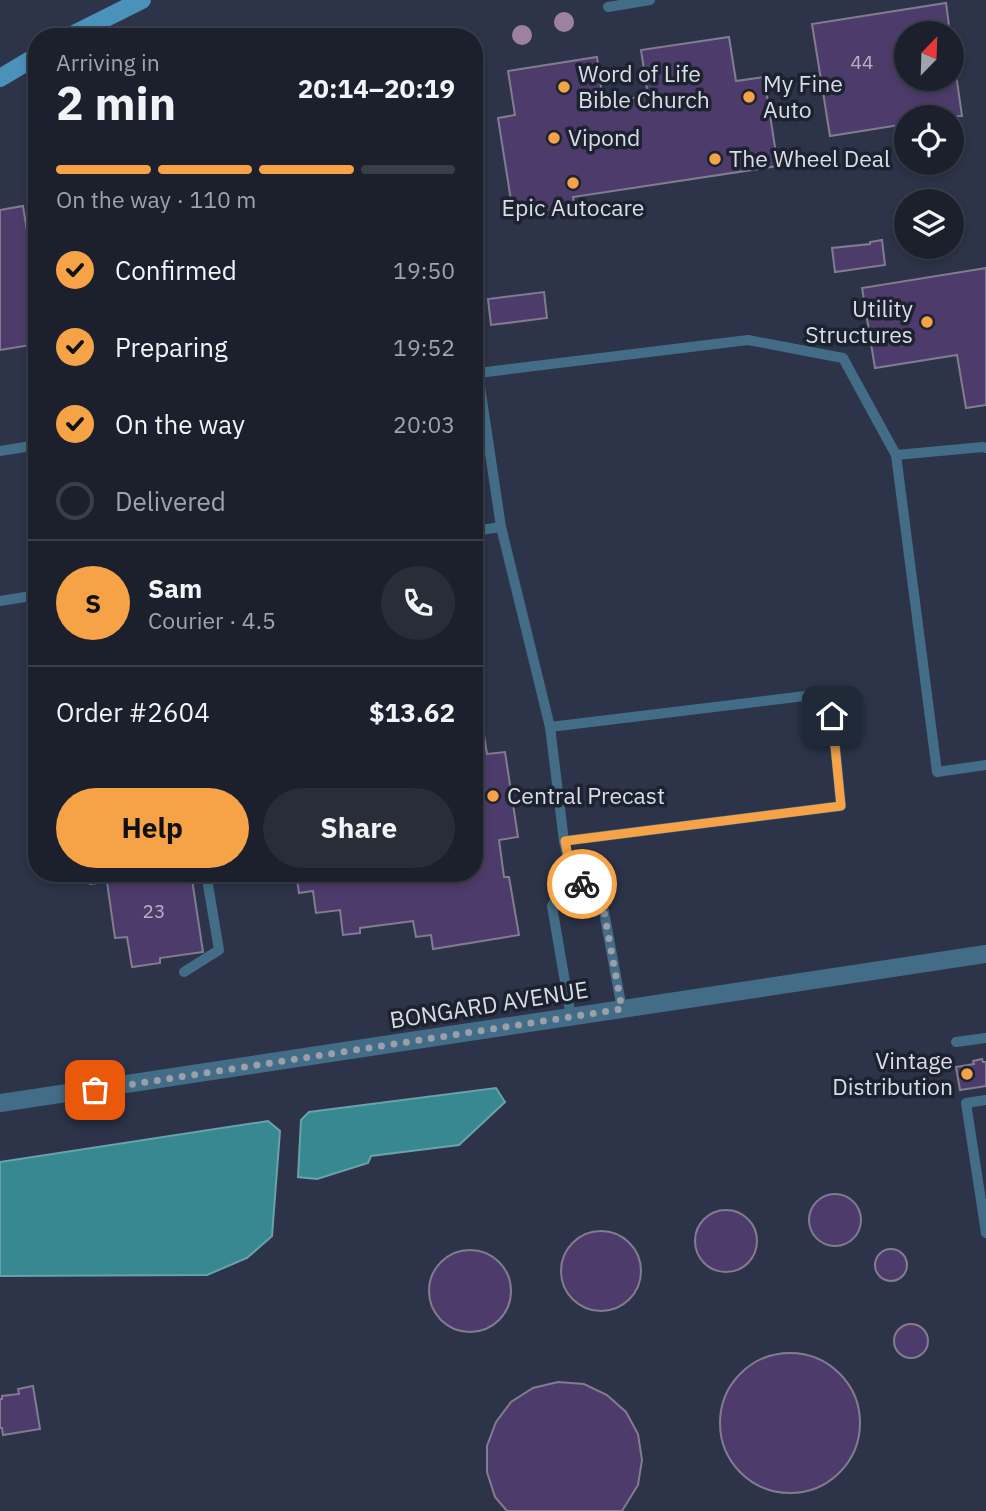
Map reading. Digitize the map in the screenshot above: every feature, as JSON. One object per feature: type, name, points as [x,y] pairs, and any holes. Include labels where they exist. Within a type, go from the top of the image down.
[{"type":"street","points":[[86,28],[142,0]]},
{"type":"street","points":[[0,78],[28,61]]},
{"type":"street","name":"BONGARD AVENUE","points":[[0,1103],[986,954]]},
{"type":"lane","points":[[608,6],[650,0]]},
{"type":"lane","points":[[483,372],[748,340],[844,358],[896,455],[937,772],[986,765]]},
{"type":"lane","points":[[483,416],[501,527],[551,727],[565,841],[572,875],[602,901],[622,1009]]},
{"type":"lane","points":[[0,451],[28,446]]},
{"type":"lane","points":[[896,455],[986,448]]},
{"type":"lane","points":[[483,530],[501,527]]},
{"type":"lane","points":[[0,601],[28,597]]},
{"type":"lane","points":[[551,727],[830,693],[841,806],[565,841]]},
{"type":"lane","points":[[571,1017],[552,906],[572,875]]},
{"type":"lane","points":[[184,972],[219,950],[208,882]]},
{"type":"lane","points":[[956,1042],[986,1038]]},
{"type":"lane","points":[[986,1100],[966,1103],[986,1233]]},
{"type":"shaded area","points":[[0,0],[986,0],[986,1511],[0,1511]]},
{"type":"shaded area","points":[[496,1088],[505,1102],[459,1145],[371,1156],[368,1163],[317,1179],[298,1177],[301,1120],[309,1112]]},
{"type":"shaded area","points":[[268,1121],[280,1131],[272,1236],[247,1258],[207,1275],[0,1276],[0,1162]]},
{"type":"building","points":[[946,3],[948,21],[894,21],[894,91],[958,91],[960,105],[894,105],[894,126],[830,136],[812,24]]},
{"type":"building","points":[[729,37],[736,81],[764,77],[778,166],[573,197],[576,212],[521,218],[519,206],[512,207],[498,118],[515,115],[508,71],[597,57],[603,102],[648,96],[641,50]]},
{"type":"building","points":[[23,206],[28,237],[28,345],[0,350],[0,210]]},
{"type":"building","points":[[882,240],[885,265],[835,272],[832,248]]},
{"type":"building","name":"Utility Structures","points":[[986,268],[986,405],[966,408],[957,355],[875,368],[862,288]]},
{"type":"building","points":[[544,292],[547,318],[491,325],[488,299]]},
{"type":"building","name":"Central Precast","points":[[483,728],[487,754],[505,752],[518,837],[499,840],[504,877],[509,877],[519,935],[433,949],[431,935],[416,937],[413,921],[360,928],[360,933],[343,935],[340,910],[316,913],[313,891],[299,893],[297,882],[483,882]]},
{"type":"building","points":[[107,882],[192,882],[203,952],[160,958],[160,963],[132,967],[127,937],[115,938]]},
{"type":"building","points":[[982,1059],[986,1062],[986,1086],[960,1090],[956,1067],[974,1064],[973,1061]]},
{"type":"building","points":[[835,1194],[845,1196],[853,1202],[859,1210],[859,1230],[853,1238],[845,1244],[835,1246],[825,1244],[817,1238],[811,1230],[809,1220],[811,1210],[817,1202],[825,1196]]},
{"type":"building","points":[[726,1210],[748,1219],[757,1241],[748,1263],[726,1272],[704,1263],[695,1241],[704,1219]]},
{"type":"building","points":[[601,1231],[616,1234],[629,1243],[638,1256],[641,1271],[638,1286],[629,1299],[616,1308],[601,1311],[586,1308],[573,1299],[564,1286],[561,1271],[564,1256],[573,1243],[586,1234]]},
{"type":"building","points":[[891,1249],[902,1254],[907,1265],[902,1276],[891,1281],[880,1276],[875,1265],[880,1254]]},
{"type":"building","points":[[470,1250],[486,1253],[499,1262],[508,1275],[511,1291],[508,1307],[499,1320],[486,1329],[470,1332],[454,1329],[441,1320],[432,1307],[429,1291],[432,1275],[441,1262],[454,1253]]},
{"type":"building","points":[[911,1324],[923,1329],[928,1341],[923,1353],[911,1358],[899,1353],[894,1341],[899,1329]]},
{"type":"building","points":[[790,1353],[817,1358],[839,1374],[855,1396],[860,1423],[855,1450],[839,1472],[817,1488],[790,1493],[763,1488],[741,1472],[725,1450],[720,1423],[725,1396],[741,1374],[763,1358]]},
{"type":"building","points":[[558,1382],[584,1384],[607,1395],[626,1412],[638,1434],[642,1460],[638,1485],[622,1511],[507,1511],[495,1497],[487,1472],[487,1446],[496,1422],[511,1402],[533,1388]]},
{"type":"building","points":[[33,1386],[40,1429],[3,1435],[0,1428],[0,1399],[2,1396],[19,1394],[18,1389]]},
{"type":"way so far","points":[[95,1090],[622,1009],[602,901],[582,884]]},
{"type":"place","name":"Word of Life Bible Church","points":[[564,87]]},
{"type":"place","name":"My Fine Auto","points":[[749,97]]},
{"type":"place","name":"Vipond","points":[[554,138]]},
{"type":"place","name":"The Wheel Deal","points":[[715,159]]},
{"type":"place","name":"Epic Autocare","points":[[573,183]]},
{"type":"place","name":"Utility Structures","points":[[927,322]]},
{"type":"place","name":"Central Precast","points":[[493,796]]},
{"type":"place","name":"Vintage Distribution","points":[[967,1074]]},
{"type":"route","points":[[582,884],[572,875],[565,841],[841,806],[832,716]]}]
